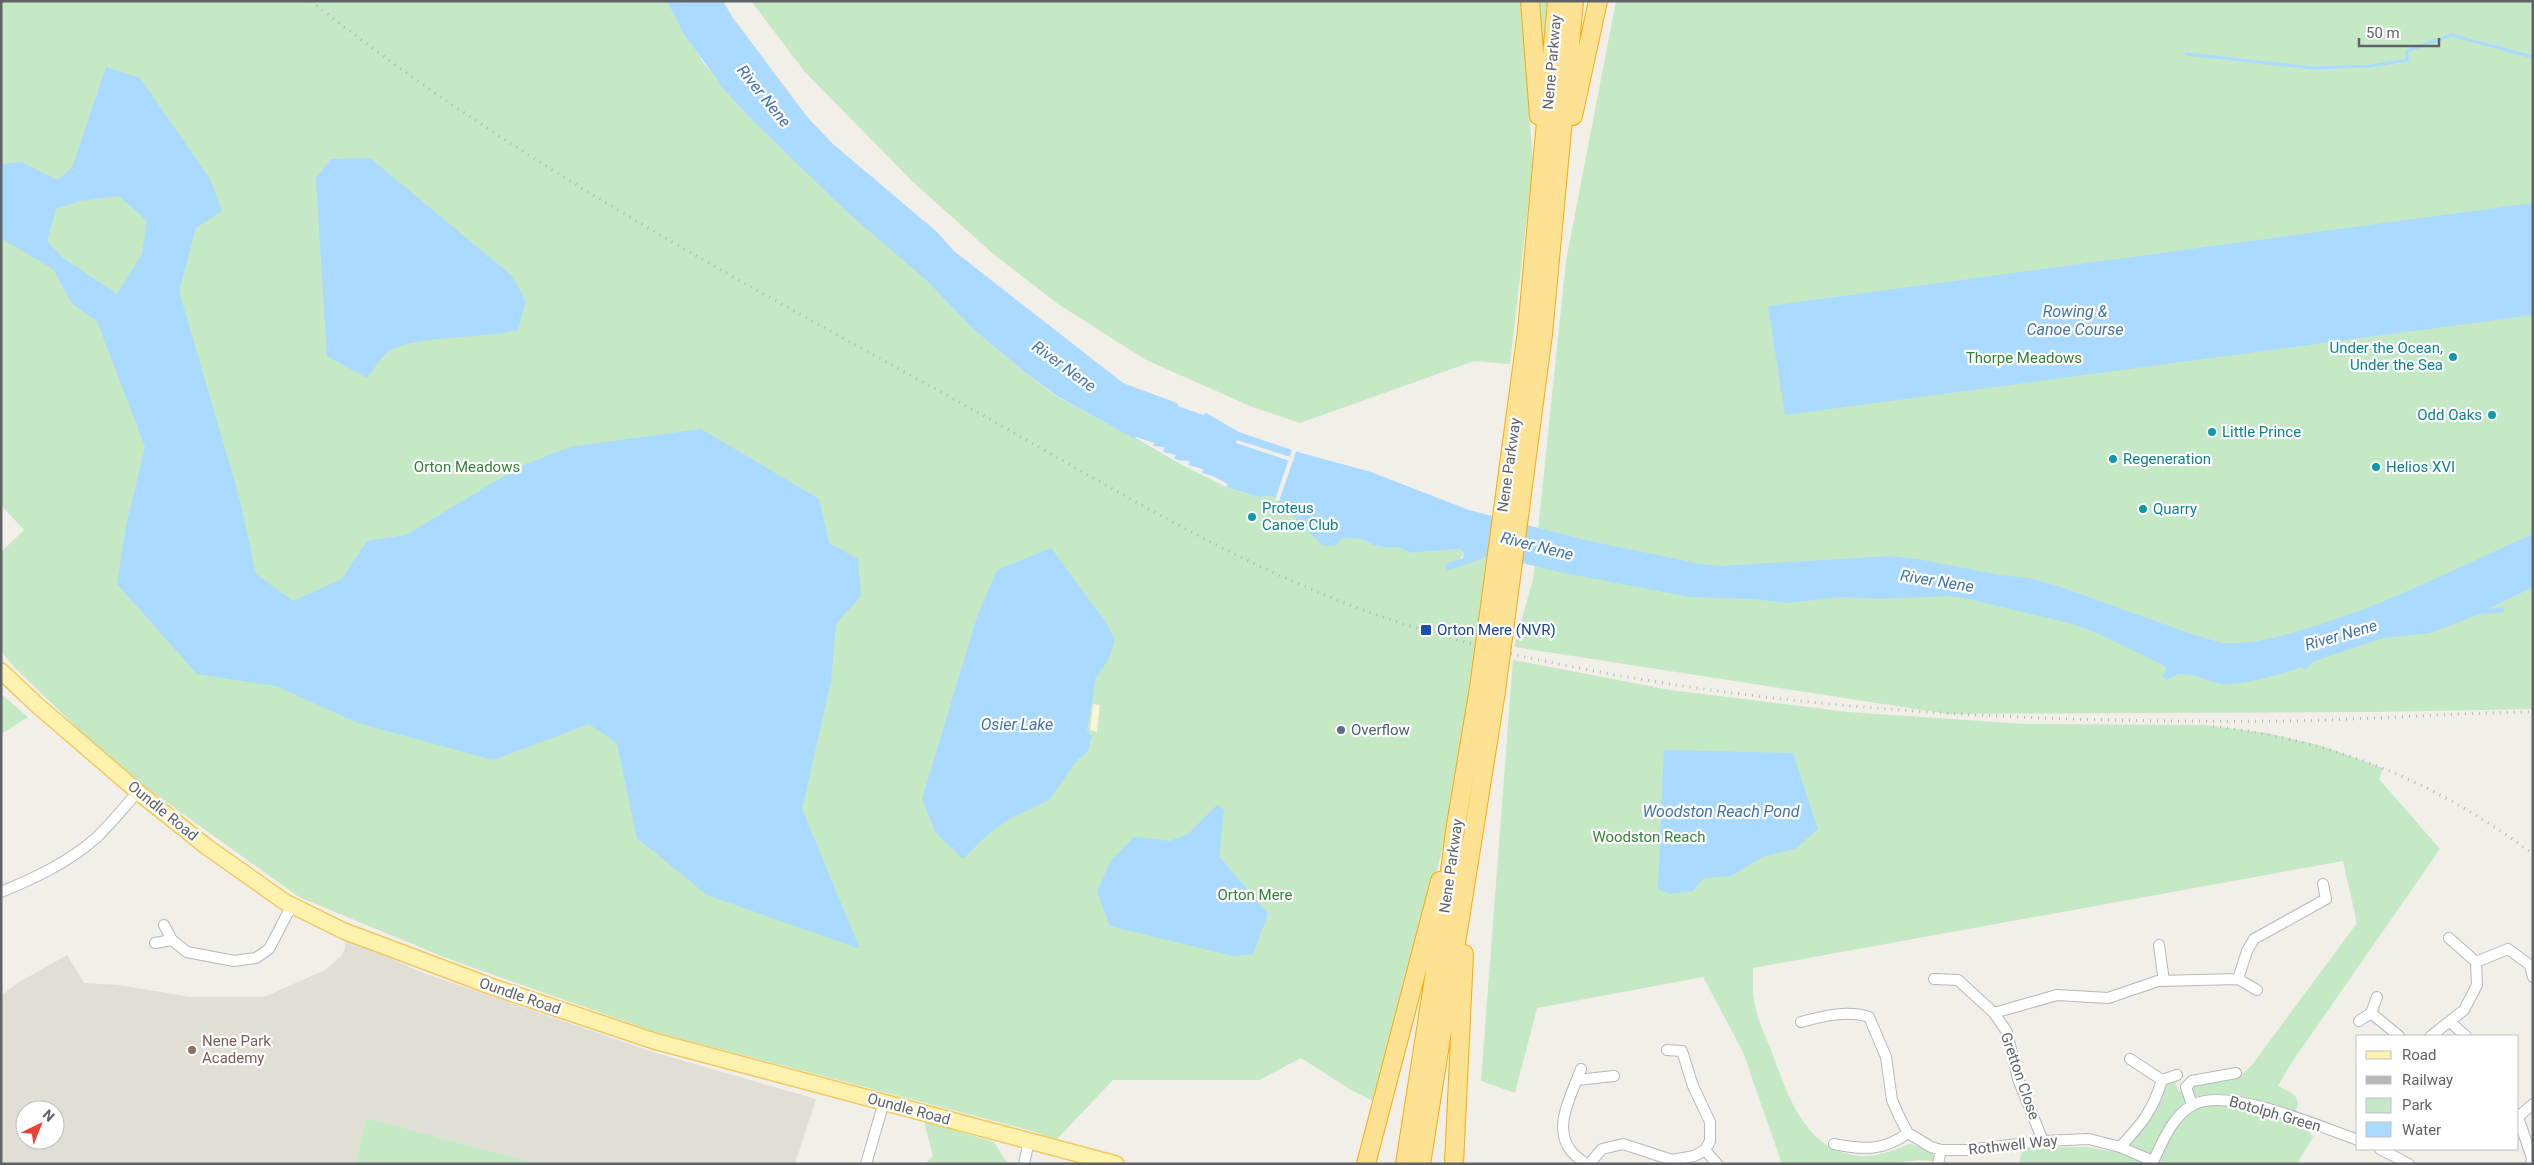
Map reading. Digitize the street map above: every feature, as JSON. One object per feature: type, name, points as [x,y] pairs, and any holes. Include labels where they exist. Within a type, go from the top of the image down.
[{"type":"highway","points":[[1530,1],[1542,167]]},
{"type":"highway","name":"Nene Parkway","points":[[1535,333],[1542,167],[1558,1]]},
{"type":"highway","name":"Nene Parkway","points":[[1421,1164],[1472,839],[1488,689],[1535,333],[1559,177],[1574,1]]},
{"type":"highway","points":[[1559,177],[1598,1]]},
{"type":"highway","name":"Nene Parkway","points":[[1405,1164],[1448,895],[1455,831],[1488,689]]},
{"type":"highway","points":[[1366,1164],[1445,862],[1455,831]]},
{"type":"highway","points":[[1454,1164],[1462,986],[1472,839]]},
{"type":"main road","name":"Oundle Road","points":[[1,671],[37,705],[138,792],[207,847],[292,905],[344,931],[415,960],[654,1041],[1116,1164]]},
{"type":"street","points":[[1,892],[56,866],[77,853],[97,837],[138,792]]},
{"type":"street","points":[[2257,990],[2238,979],[2247,951],[2254,939],[2326,899],[2323,884]]},
{"type":"street","points":[[164,925],[172,940],[187,952],[234,961],[256,958],[269,949],[292,905]]},
{"type":"street","points":[[2433,1035],[2464,1010],[2477,985],[2476,962],[2449,938]]},
{"type":"street","points":[[155,943],[172,940]]},
{"type":"street","points":[[2159,945],[2164,981]]},
{"type":"street","points":[[2476,962],[2508,949],[2530,965],[2533,977]]},
{"type":"street","name":"Gretton Close","points":[[1934,979],[1958,980],[1994,1013],[2007,1032],[2018,1079],[2043,1141]]},
{"type":"street","name":"Gretton Close","points":[[1994,1013],[2057,996],[2108,998],[2164,981],[2238,979]]},
{"type":"street","points":[[2359,1021],[2371,1013],[2377,996]]},
{"type":"street","points":[[2371,1013],[2398,1035]]},
{"type":"street","points":[[1801,1022],[1826,1016],[1858,1014],[1869,1017],[1886,1057],[1892,1100],[1908,1133],[1886,1146],[1873,1149],[1834,1144]]},
{"type":"street","points":[[2450,1022],[2465,1035]]},
{"type":"street","points":[[1581,1070],[1563,1116],[1563,1134],[1571,1151],[1588,1164],[1602,1149],[1623,1144],[1672,1160],[1694,1156],[1705,1150],[1710,1141],[1710,1122],[1692,1086],[1682,1051],[1667,1050]]},
{"type":"street","points":[[2130,1059],[2162,1080]]},
{"type":"street","name":"Botolph Green","points":[[2192,1105],[2186,1087],[2192,1080],[2236,1073]]},
{"type":"street","points":[[2162,1080],[2177,1075]]},
{"type":"street","points":[[1577,1080],[1614,1076]]},
{"type":"street","points":[[2120,1147],[2143,1124],[2155,1104],[2162,1080]]},
{"type":"street","name":"Botolph Green","points":[[2153,1162],[2173,1123],[2192,1105],[2213,1099],[2231,1100],[2303,1120],[2356,1139]]},
{"type":"street","points":[[866,1164],[884,1102]]},
{"type":"street","points":[[2519,1116],[2533,1104]]},
{"type":"street","points":[[2519,1120],[2532,1158],[2531,1164]]},
{"type":"street","name":"Rothwell Way","points":[[1908,1133],[1931,1147],[1941,1150],[1968,1150],[2043,1141],[2089,1139],[2120,1147],[2153,1162]]},
{"type":"street","points":[[1024,1164],[1029,1141]]},
{"type":"street","points":[[1705,1150],[1717,1164]]},
{"type":"street","points":[[1938,1164],[1941,1150]]},
{"type":"street","points":[[2382,1150],[2410,1164]]},
{"type":"shaded area","points":[[344,938],[421,972],[650,1051],[816,1099],[795,1164],[539,1164],[366,1118],[355,1164],[1,1164],[1,996],[16,984],[67,955],[84,983],[118,985],[192,997],[264,997],[325,970],[341,956],[345,948]]},
{"type":"green space","name":"Orton Meadows","points":[[1,1],[667,1],[704,64],[749,117],[926,280],[974,330],[1056,396],[1225,487],[1259,497],[1273,496],[1322,543],[1337,542],[1342,538],[1361,539],[1373,545],[1389,548],[1399,547],[1410,553],[1460,549],[1465,552],[1459,560],[1445,564],[1487,557],[1469,729],[1448,827],[1377,1103],[1351,1090],[1301,1058],[1259,1080],[1113,1080],[1056,1140],[1032,1131],[652,1031],[446,958],[299,897],[119,768],[16,669],[1,652],[1,552],[24,530],[1,505]]},
{"type":"green space","points":[[751,1],[1521,1],[1533,163],[1510,364],[1474,361],[1300,423],[1250,406],[1146,360],[1058,304],[991,252],[912,181],[805,72]]},
{"type":"green space","points":[[1539,1],[1552,1],[1545,99]]},
{"type":"green space","name":"Thorpe Meadows","points":[[1616,1],[2533,1],[2533,709],[2375,712],[1948,714],[1514,647],[1533,579],[1566,261]]},
{"type":"green space","name":"Woodston Reach","points":[[1513,660],[1670,690],[1848,712],[2025,724],[2204,725],[2267,733],[2322,746],[2383,768],[2379,779],[2440,849],[2290,1065],[2278,1086],[2291,1093],[2297,1099],[2297,1108],[2291,1121],[2307,1128],[2313,1137],[2297,1164],[2019,1164],[2021,1153],[2029,1148],[2086,1147],[2114,1152],[2133,1137],[2147,1121],[2168,1081],[2174,1080],[2179,1092],[2197,1083],[2209,1080],[2236,1078],[2252,1065],[2357,923],[2343,861],[1753,968],[1754,1000],[1759,1020],[1794,1107],[1812,1133],[1823,1143],[1836,1150],[1856,1156],[1892,1151],[1910,1144],[1931,1151],[1934,1156],[1933,1161],[1919,1160],[1886,1164],[1782,1164],[1743,1052],[1703,977],[1537,1008],[1515,1093],[1481,1081]]},
{"type":"green space","points":[[1,694],[28,717],[1,734]]},
{"type":"green space","points":[[366,1118],[539,1164],[355,1164]]},
{"type":"green space","points":[[924,1121],[994,1142],[1008,1164],[925,1164],[933,1156]]},
{"type":"sand","points":[[1093,704],[1100,705],[1097,732],[1090,730]]},
{"type":"water","name":"River Nene","points":[[667,1],[723,1],[733,18],[808,118],[833,144],[937,232],[954,251],[1123,383],[1177,403],[1178,406],[1203,415],[1206,413],[1239,432],[1298,452],[1371,472],[1469,510],[1585,540],[1700,564],[1721,566],[1892,556],[1999,575],[2029,578],[2058,586],[2191,634],[2222,643],[2244,643],[2265,640],[2337,619],[2422,585],[2533,534],[2533,587],[2488,609],[2503,607],[2504,612],[2477,615],[2430,633],[2383,638],[2312,662],[2306,670],[2301,667],[2250,681],[2222,684],[2186,674],[2173,676],[2167,680],[2162,676],[2166,671],[2165,666],[2099,634],[2073,624],[1964,598],[1947,596],[1879,599],[1841,597],[1788,603],[1753,599],[1690,597],[1564,573],[1492,556],[1447,570],[1445,564],[1463,558],[1464,552],[1460,549],[1410,553],[1399,547],[1389,548],[1373,545],[1361,539],[1342,538],[1335,546],[1322,545],[1273,496],[1259,497],[1226,487],[1182,465],[1057,396],[1025,372],[974,330],[926,280],[845,210],[749,117],[723,88],[684,34]],"holes":[[[1237,440],[1294,458],[1293,462],[1236,443]]]},
{"type":"water","points":[[106,67],[140,78],[210,179],[222,211],[196,228],[179,291],[238,493],[256,574],[293,601],[342,579],[367,541],[406,535],[519,467],[570,447],[701,429],[819,499],[829,543],[858,559],[861,596],[836,624],[831,681],[802,809],[860,949],[707,895],[637,838],[617,743],[589,724],[493,760],[358,723],[276,686],[197,674],[117,584],[126,526],[145,447],[97,321],[72,304],[54,270],[1,238],[1,164],[21,162],[57,180],[72,168]],"holes":[[[119,196],[147,221],[142,254],[117,294],[62,257],[47,241],[56,209],[80,201]]]},
{"type":"water","points":[[370,158],[512,276],[526,301],[518,330],[415,342],[401,346],[389,351],[367,378],[327,356],[316,178],[331,159]]},
{"type":"water","name":"Rowing & Canoe Course","points":[[2533,203],[2533,315],[1785,415],[1768,306]]},
{"type":"water","name":"Osier Lake","points":[[1051,548],[1105,621],[1115,640],[1108,660],[1096,678],[1087,731],[1092,736],[1087,753],[1078,759],[1049,800],[1009,819],[985,837],[963,859],[936,833],[922,799],[978,614],[997,570]]},
{"type":"water","name":"Woodston Reach Pond","points":[[1664,750],[1793,753],[1818,829],[1795,849],[1764,856],[1731,876],[1704,878],[1693,891],[1670,894],[1658,889]]},
{"type":"water","name":"Orton Mere","points":[[1217,805],[1224,810],[1219,856],[1268,914],[1253,954],[1233,956],[1110,926],[1097,892],[1110,862],[1134,837],[1170,841],[1188,834]]},
{"type":"pier","points":[[1136,437],[1155,443],[1153,446],[1165,447],[1163,452],[1176,455],[1174,458],[1178,460],[1190,461],[1188,465],[1203,469],[1202,473],[1213,476],[1228,484],[1226,487],[1182,465]]},
{"type":"pier","points":[[1293,447],[1297,449],[1279,501],[1275,500]]},
{"type":"waterway","points":[[2186,54],[2313,68],[2371,66],[2407,60],[2407,51],[2451,35],[2533,57]]},
{"type":"railway","points":[[311,1],[388,60],[467,115],[630,217],[797,313],[1183,528],[1272,572],[1318,592],[1368,612],[1420,629],[1525,657],[1618,675],[1806,702],[1900,710],[1995,716],[2185,721],[2280,721],[2533,712]]},
{"type":"railway","points":[[2213,726],[2301,742],[2382,768],[2458,805],[2533,854]]},
{"type":"place","name":"Under the Ocean, Under the Sea","points":[[2453,357]]},
{"type":"place","name":"Odd Oaks","points":[[2492,415]]},
{"type":"place","name":"Little Prince","points":[[2212,432]]},
{"type":"place","name":"Regeneration","points":[[2113,459]]},
{"type":"place","name":"Helios XVI","points":[[2376,467]]},
{"type":"place","name":"Quarry","points":[[2143,509]]},
{"type":"place","name":"Proteus Canoe Club","points":[[1252,517]]},
{"type":"place","name":"Orton Mere (NVR)","points":[[1426,630]]},
{"type":"place","name":"Overflow","points":[[1341,730]]},
{"type":"place","name":"Nene Park Academy","points":[[192,1050]]}]
